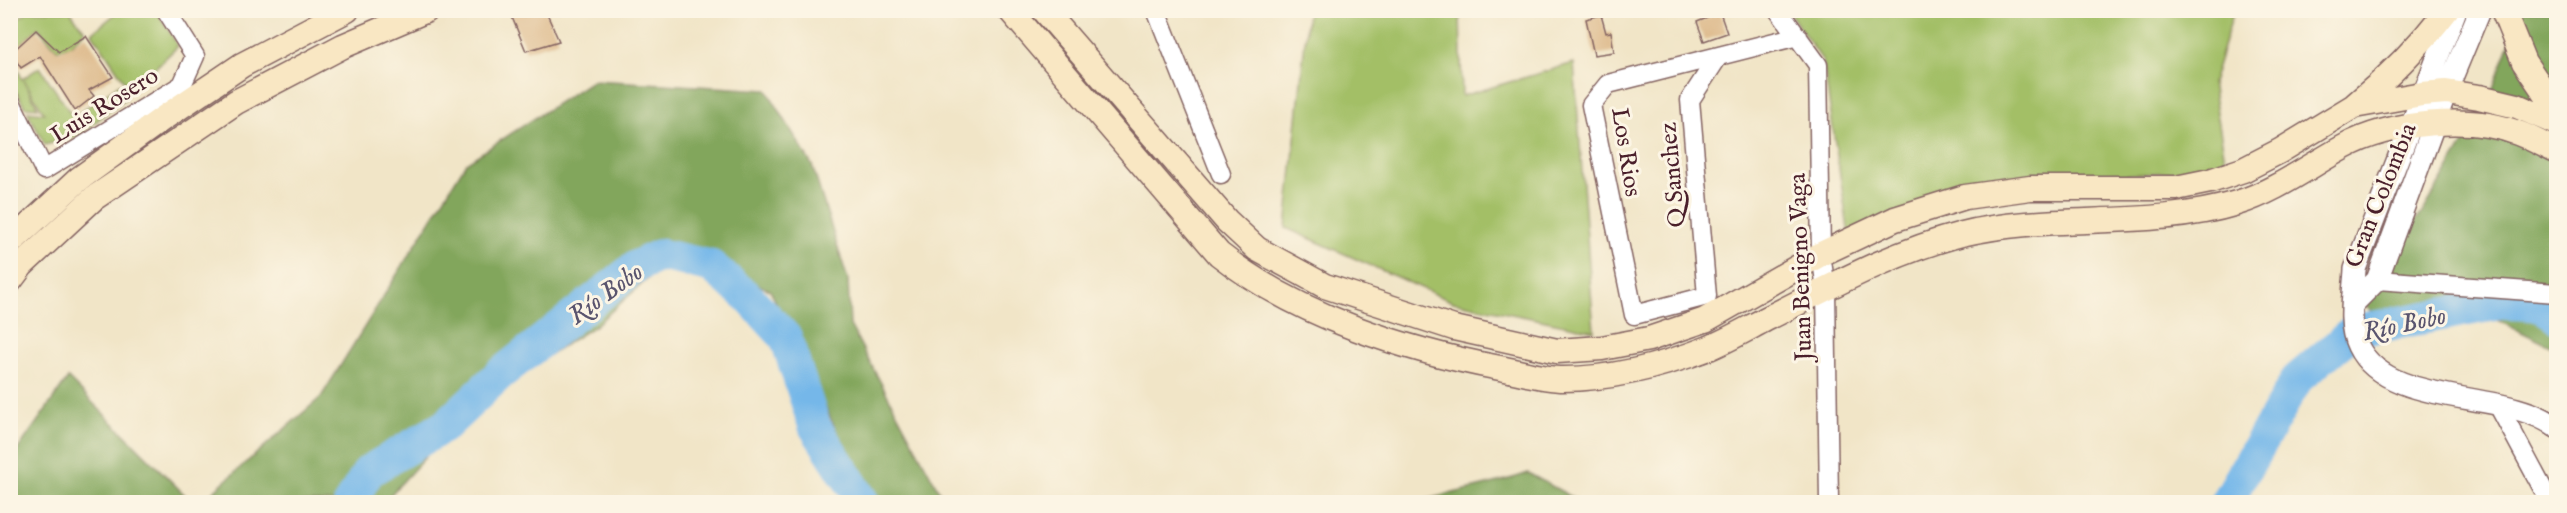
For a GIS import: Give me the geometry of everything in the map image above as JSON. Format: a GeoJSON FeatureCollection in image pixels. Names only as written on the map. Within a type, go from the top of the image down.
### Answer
{"type":"FeatureCollection","features":[{"type":"Feature","properties":{"kind":"main road"},"geometry":{"type":"LineString","coordinates":[[10,243],[79,179],[162,119],[242,65],[347,10]]}},
{"type":"Feature","properties":{"kind":"main road"},"geometry":{"type":"LineString","coordinates":[[10,281],[22,265],[94,198],[236,102],[343,46],[427,10]]}},
{"type":"Feature","properties":{"kind":"main road"},"geometry":{"type":"LineString","coordinates":[[1010,10],[1219,254],[1246,276],[1323,316],[1453,359],[1558,379],[1594,378],[1646,370],[1711,347],[1896,255],[1963,234],[2028,222],[2172,216],[2210,210],[2267,191],[2347,145],[2374,134],[2437,123],[2474,124],[2515,131],[2556,151]]}},
{"type":"Feature","properties":{"kind":"main road"},"geometry":{"type":"LineString","coordinates":[[1044,10],[1227,221],[1257,249],[1325,286],[1454,328],[1557,351],[1602,348],[1637,341],[1705,320],[1821,254],[1895,219],[1965,197],[2030,188],[2176,188],[2210,181],[2243,170],[2280,151],[2354,106],[2389,77],[2421,44],[2447,10]]}},
{"type":"Feature","properties":{"kind":"main road"},"geometry":{"type":"LineString","coordinates":[[2503,10],[2523,62],[2556,109]]}},
{"type":"Feature","properties":{"kind":"main road"},"geometry":{"type":"LineString","coordinates":[[2354,106],[2434,93],[2517,106],[2556,123]]}},
{"type":"Feature","properties":{"kind":"street","name":"Luis Rosero"},"geometry":{"type":"LineString","coordinates":[[10,100],[44,170],[182,85],[195,56],[166,10]]}},
{"type":"Feature","properties":{"kind":"street"},"geometry":{"type":"LineString","coordinates":[[1156,10],[1221,174]]}},
{"type":"Feature","properties":{"kind":"street"},"geometry":{"type":"LineString","coordinates":[[1778,10],[1798,36]]}},
{"type":"Feature","properties":{"kind":"street","name":"Gran Colombia"},"geometry":{"type":"LineString","coordinates":[[2353,311],[2377,280],[2437,123],[2434,93],[2456,10]]}},
{"type":"Feature","properties":{"kind":"street","name":"Gran Colombia"},"geometry":{"type":"LineString","coordinates":[[2353,311],[2355,269],[2410,126],[2434,93],[2480,10]]}},
{"type":"Feature","properties":{"kind":"street","name":"Juan Benigno Vaga"},"geometry":{"type":"LineString","coordinates":[[1798,36],[1818,65],[1821,254],[1826,289],[1829,502]]}},
{"type":"Feature","properties":{"kind":"street","name":"Los Rios"},"geometry":{"type":"LineString","coordinates":[[1634,315],[1591,105],[1608,84],[1798,36]]}},
{"type":"Feature","properties":{"kind":"street","name":"Q Sanchez"},"geometry":{"type":"LineString","coordinates":[[1634,315],[1707,296],[1690,100],[1718,57]]}},
{"type":"Feature","properties":{"kind":"street"},"geometry":{"type":"LineString","coordinates":[[2377,280],[2556,293]]}},
{"type":"Feature","properties":{"kind":"street"},"geometry":{"type":"LineString","coordinates":[[2353,311],[2357,345],[2374,369],[2411,385],[2523,410],[2548,420],[2556,427]]}},
{"type":"Feature","properties":{"kind":"street"},"geometry":{"type":"LineString","coordinates":[[2498,405],[2550,502]]}},
{"type":"Feature","properties":{"kind":"green space"},"geometry":{"type":"Polygon","coordinates":[[[29,11],[70,11],[85,31],[70,46],[57,50],[38,28],[11,53],[22,79],[40,67],[73,117],[120,84],[127,97],[77,137],[45,145],[27,111],[44,113],[24,80],[38,108],[25,107],[11,82],[10,23],[29,11]]]}},
{"type":"Feature","properties":{"kind":"green space"},"geometry":{"type":"Polygon","coordinates":[[[119,11],[157,11],[178,46],[131,91],[92,33],[119,11]]]}},
{"type":"Feature","properties":{"kind":"green space"},"geometry":{"type":"Polygon","coordinates":[[[1308,11],[1460,11],[1462,96],[1574,63],[1594,331],[1453,302],[1286,228],[1308,11]]]}},
{"type":"Feature","properties":{"kind":"green space"},"geometry":{"type":"Polygon","coordinates":[[[1788,11],[2234,11],[2212,83],[2226,165],[2183,172],[1995,181],[1849,236],[1823,61],[1788,11]]]}},
{"type":"Feature","properties":{"kind":"green space"},"geometry":{"type":"Polygon","coordinates":[[[2522,11],[2556,11],[2556,349],[2497,320],[2438,306],[2378,316],[2349,292],[2422,213],[2485,109],[2522,11]]]}},
{"type":"Feature","properties":{"kind":"green space"},"geometry":{"type":"Polygon","coordinates":[[[593,80],[767,90],[812,165],[848,280],[850,325],[941,495],[935,502],[870,502],[770,290],[679,251],[596,325],[476,402],[384,502],[201,502],[321,397],[466,163],[593,80]]]}},
{"type":"Feature","properties":{"kind":"green space"},"geometry":{"type":"Polygon","coordinates":[[[68,378],[192,502],[11,502],[11,459],[68,378]]]}},
{"type":"Feature","properties":{"kind":"green space"},"geometry":{"type":"Polygon","coordinates":[[[1528,473],[1581,502],[1418,502],[1501,481],[1528,473]]]}},
{"type":"Feature","properties":{"kind":"building"},"geometry":{"type":"Polygon","coordinates":[[[509,10],[545,10],[559,41],[526,51],[509,10]]]}},
{"type":"Feature","properties":{"kind":"building"},"geometry":{"type":"Polygon","coordinates":[[[1720,13],[1727,33],[1704,41],[1697,22],[1720,13]]]}},
{"type":"Feature","properties":{"kind":"building"},"geometry":{"type":"Polygon","coordinates":[[[1601,15],[1606,33],[1611,32],[1614,52],[1594,55],[1586,19],[1601,15]]]}},
{"type":"Feature","properties":{"kind":"building"},"geometry":{"type":"Polygon","coordinates":[[[36,30],[59,52],[86,36],[113,77],[89,90],[94,96],[75,111],[40,56],[21,68],[11,53],[36,30]]]}},
{"type":"Feature","properties":{"kind":"waterway","name":"Río Bobo"},"geometry":{"type":"LineString","coordinates":[[350,502],[369,471],[445,426],[500,374],[637,266],[661,255],[711,266],[749,298],[786,338],[815,427],[863,502]]}},
{"type":"Feature","properties":{"kind":"waterway","name":"Río Bobo"},"geometry":{"type":"LineString","coordinates":[[2227,502],[2297,379],[2354,331],[2502,303],[2540,305],[2556,316]]}}]}
